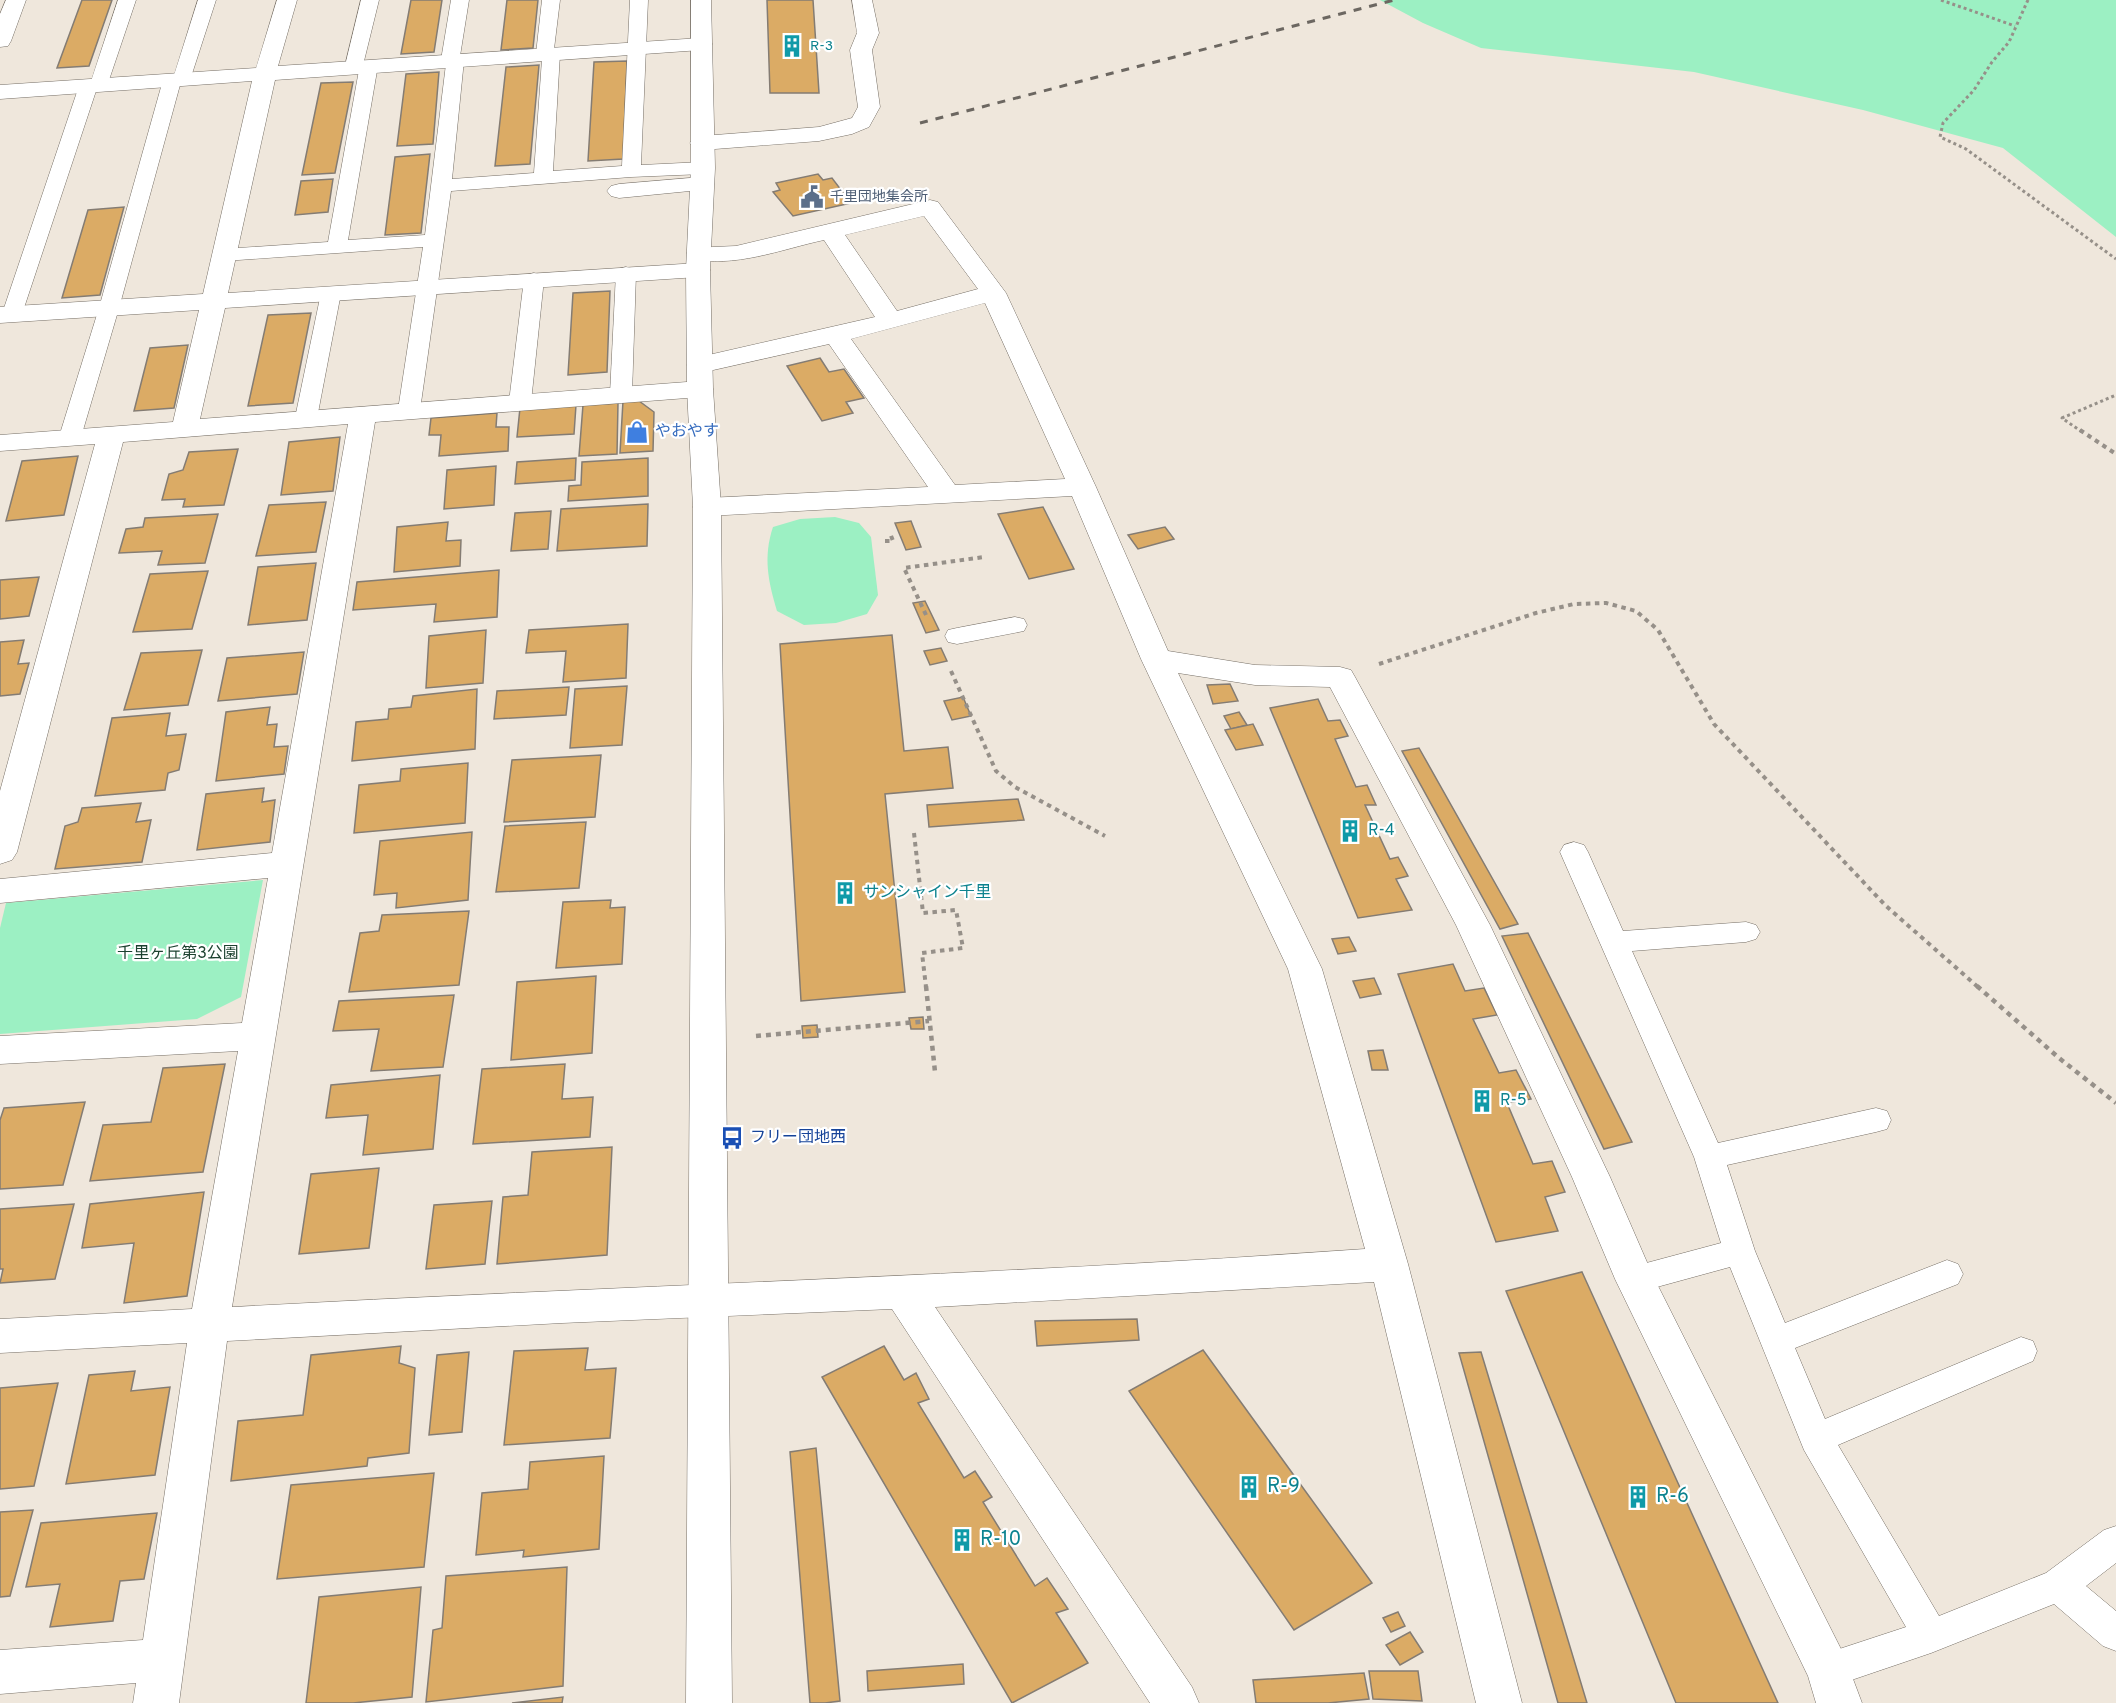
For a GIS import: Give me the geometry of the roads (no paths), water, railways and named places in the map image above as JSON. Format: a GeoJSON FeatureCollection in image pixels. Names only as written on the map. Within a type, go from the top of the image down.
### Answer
{"type":"FeatureCollection","features":[{"type":"Feature","properties":{"kind":"street"},"geometry":{"type":"LineString","coordinates":[[0,41],[15,0]]}},
{"type":"Feature","properties":{"kind":"street"},"geometry":{"type":"LineString","coordinates":[[185,428],[265,73],[287,0]]}},
{"type":"Feature","properties":{"kind":"street"},"geometry":{"type":"LineString","coordinates":[[701,0],[703,176],[698,262],[700,377],[707,507],[709,1703]]}},
{"type":"Feature","properties":{"kind":"street"},"geometry":{"type":"LineString","coordinates":[[702,143],[819,134],[844,129],[861,122],[869,107],[861,50],[868,33],[862,0]]}},
{"type":"Feature","properties":{"kind":"street"},"geometry":{"type":"LineString","coordinates":[[0,92],[701,44]]}},
{"type":"Feature","properties":{"kind":"street"},"geometry":{"type":"LineString","coordinates":[[625,181],[703,176]]}},
{"type":"Feature","properties":{"kind":"street"},"geometry":{"type":"LineString","coordinates":[[6,315],[626,273],[698,262],[930,207],[993,293],[1082,486],[1156,659],[1305,969],[1389,1264],[1498,1703]]}},
{"type":"Feature","properties":{"kind":"street"},"geometry":{"type":"LineString","coordinates":[[830,231],[890,320]]}},
{"type":"Feature","properties":{"kind":"street"},"geometry":{"type":"LineString","coordinates":[[0,443],[621,394],[700,377],[835,334],[993,293]]}},
{"type":"Feature","properties":{"kind":"street"},"geometry":{"type":"LineString","coordinates":[[835,334],[948,495]]}},
{"type":"Feature","properties":{"kind":"street"},"geometry":{"type":"LineString","coordinates":[[156,1703],[209,1326],[363,414]]}},
{"type":"Feature","properties":{"kind":"street"},"geometry":{"type":"LineString","coordinates":[[0,852],[111,434]]}},
{"type":"Feature","properties":{"kind":"street"},"geometry":{"type":"LineString","coordinates":[[707,507],[1082,486]]}},
{"type":"Feature","properties":{"kind":"street"},"geometry":{"type":"LineString","coordinates":[[1156,659],[1255,675],[1340,677],[1473,925],[1591,1177],[1635,1279],[1833,1687]]}},
{"type":"Feature","properties":{"kind":"street"},"geometry":{"type":"LineString","coordinates":[[0,891],[287,864]]}},
{"type":"Feature","properties":{"kind":"street"},"geometry":{"type":"LineString","coordinates":[[0,1050],[257,1036]]}},
{"type":"Feature","properties":{"kind":"street"},"geometry":{"type":"LineString","coordinates":[[0,1336],[643,1302],[708,1301],[1226,1276],[1389,1264]]}},
{"type":"Feature","properties":{"kind":"street"},"geometry":{"type":"LineString","coordinates":[[903,1292],[1176,1703]]}},
{"type":"Feature","properties":{"kind":"street"},"geometry":{"type":"LineString","coordinates":[[0,1672],[162,1660]]}},
{"type":"Feature","properties":{"kind":"lane"},"geometry":{"type":"LineString","coordinates":[[6,315],[127,0]]}},
{"type":"Feature","properties":{"kind":"lane"},"geometry":{"type":"LineString","coordinates":[[70,437],[177,80],[207,0]]}},
{"type":"Feature","properties":{"kind":"lane"},"geometry":{"type":"LineString","coordinates":[[337,247],[370,0]]}},
{"type":"Feature","properties":{"kind":"lane"},"geometry":{"type":"LineString","coordinates":[[409,410],[442,186],[460,0]]}},
{"type":"Feature","properties":{"kind":"lane"},"geometry":{"type":"LineString","coordinates":[[543,177],[551,0]]}},
{"type":"Feature","properties":{"kind":"lane"},"geometry":{"type":"LineString","coordinates":[[442,186],[543,177],[625,181],[638,48],[639,0]]}},
{"type":"Feature","properties":{"kind":"lane"},"geometry":{"type":"LineString","coordinates":[[224,255],[433,240]]}},
{"type":"Feature","properties":{"kind":"lane"},"geometry":{"type":"LineString","coordinates":[[621,394],[626,273]]}},
{"type":"Feature","properties":{"kind":"lane"},"geometry":{"type":"LineString","coordinates":[[520,402],[534,279]]}},
{"type":"Feature","properties":{"kind":"lane"},"geometry":{"type":"LineString","coordinates":[[306,418],[331,293]]}},
{"type":"Feature","properties":{"kind":"lane"},"geometry":{"type":"LineString","coordinates":[[957,636],[1015,626]]}},
{"type":"Feature","properties":{"kind":"lane"},"geometry":{"type":"LineString","coordinates":[[1574,852],[1709,1157],[1739,1251],[1816,1439],[1931,1636]]}},
{"type":"Feature","properties":{"kind":"lane"},"geometry":{"type":"LineString","coordinates":[[1613,942],[1746,932]]}},
{"type":"Feature","properties":{"kind":"lane"},"geometry":{"type":"LineString","coordinates":[[1709,1157],[1876,1120]]}},
{"type":"Feature","properties":{"kind":"lane"},"geometry":{"type":"LineString","coordinates":[[1635,1279],[1739,1251]]}},
{"type":"Feature","properties":{"kind":"lane"},"geometry":{"type":"LineString","coordinates":[[1775,1341],[1947,1274]]}},
{"type":"Feature","properties":{"kind":"lane"},"geometry":{"type":"LineString","coordinates":[[1816,1439],[2021,1351]]}},
{"type":"Feature","properties":{"kind":"lane"},"geometry":{"type":"LineString","coordinates":[[1833,1687],[1931,1636],[2059,1585],[2116,1542]]}},
{"type":"Feature","properties":{"kind":"lane"},"geometry":{"type":"LineString","coordinates":[[2059,1585],[2116,1634]]}},
{"type":"Feature","properties":{"kind":"railway"},"geometry":{"type":"LineString","coordinates":[[920,123],[1394,0]]}},
{"type":"Feature","properties":{"kind":"place","name":"R-3"},"geometry":{"type":"Point","coordinates":[792,46]}},
{"type":"Feature","properties":{"kind":"place","name":"千里団地集会所"},"geometry":{"type":"Point","coordinates":[812,197]}},
{"type":"Feature","properties":{"kind":"place","name":"やおやす"},"geometry":{"type":"Point","coordinates":[637,432]}},
{"type":"Feature","properties":{"kind":"place","name":"R-4"},"geometry":{"type":"Point","coordinates":[1350,831]}},
{"type":"Feature","properties":{"kind":"place","name":"サンシャイン千里"},"geometry":{"type":"Point","coordinates":[845,893]}},
{"type":"Feature","properties":{"kind":"place","name":"R-5"},"geometry":{"type":"Point","coordinates":[1482,1101]}},
{"type":"Feature","properties":{"kind":"place","name":"フリー団地西"},"geometry":{"type":"Point","coordinates":[732,1138]}},
{"type":"Feature","properties":{"kind":"place","name":"R-9"},"geometry":{"type":"Point","coordinates":[1249,1487]}},
{"type":"Feature","properties":{"kind":"place","name":"R-6"},"geometry":{"type":"Point","coordinates":[1638,1497]}},
{"type":"Feature","properties":{"kind":"place","name":"R-10"},"geometry":{"type":"Point","coordinates":[962,1540]}},
{"type":"Feature","properties":{"kind":"park label","name":"千里ヶ丘第3公園"},"geometry":{"type":"Point","coordinates":[178,954]}}]}
